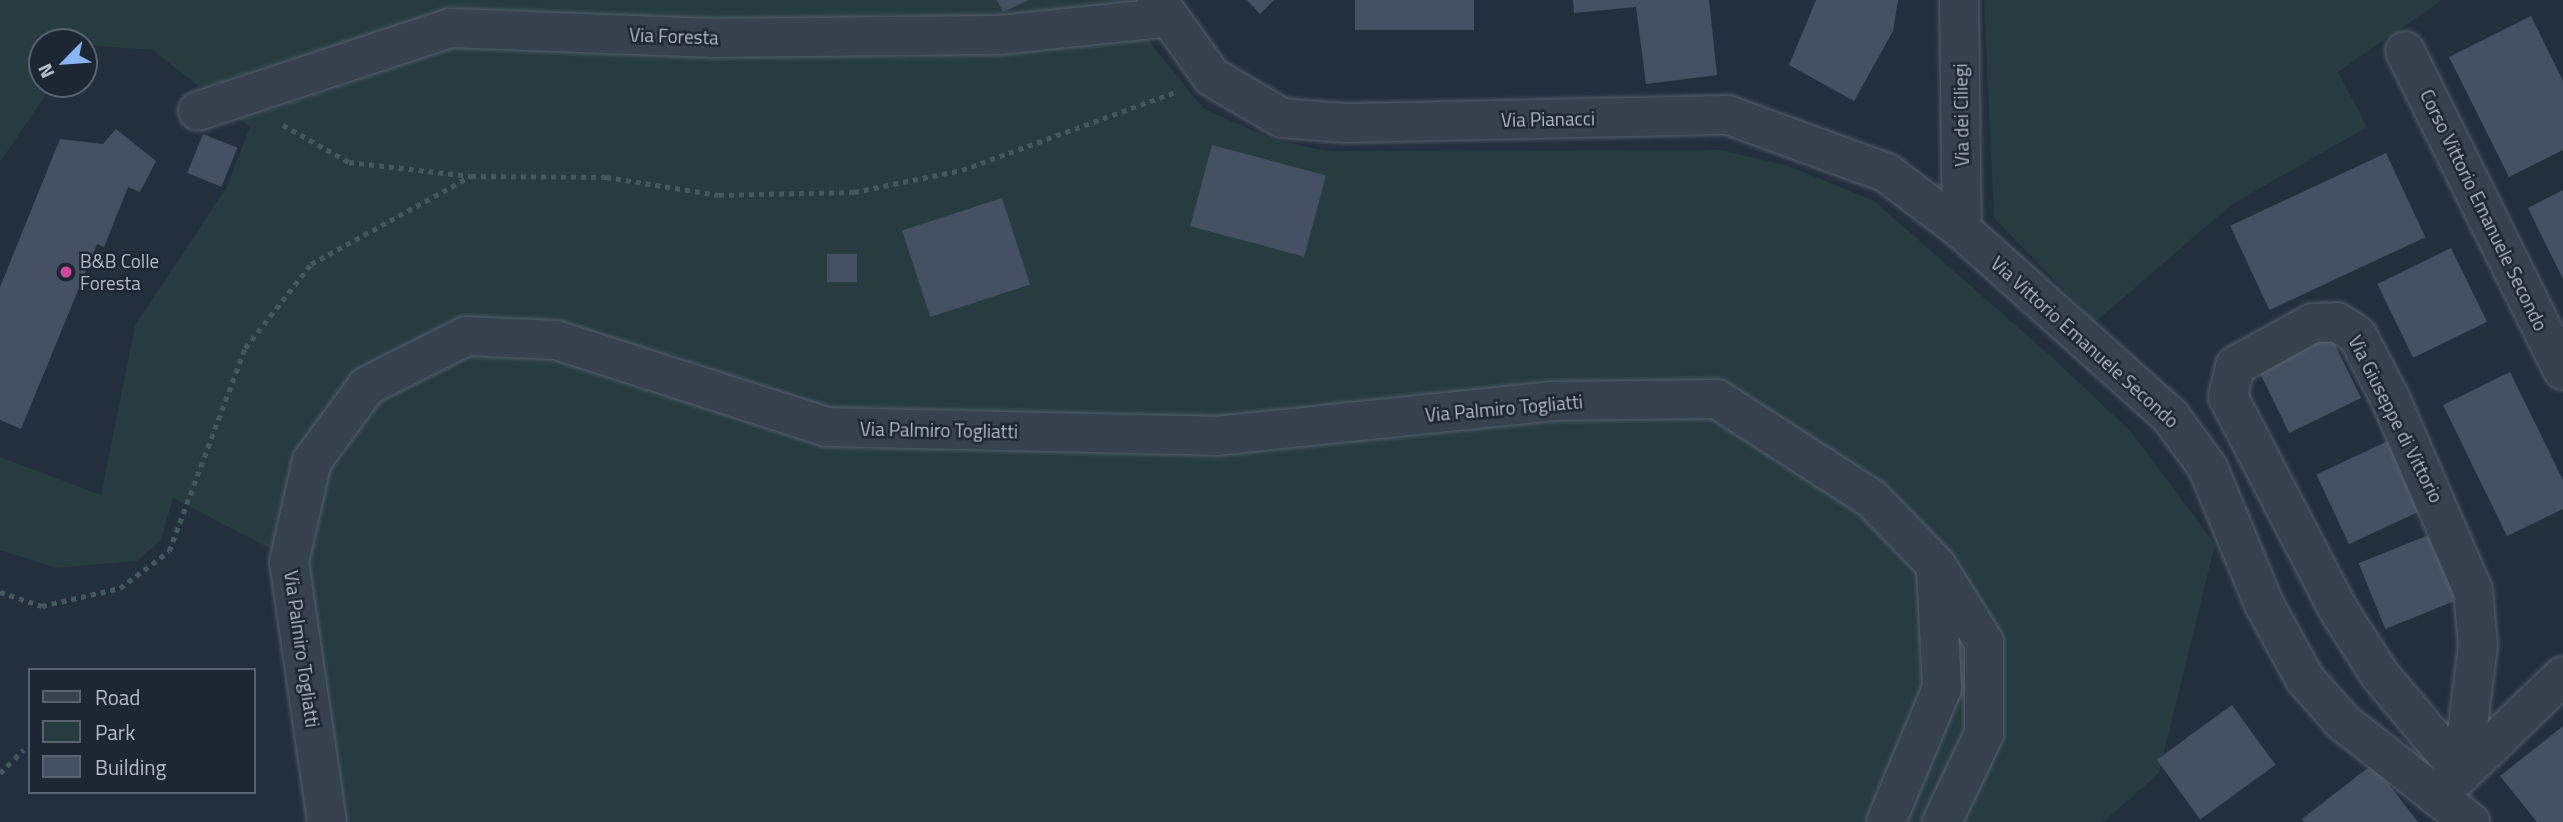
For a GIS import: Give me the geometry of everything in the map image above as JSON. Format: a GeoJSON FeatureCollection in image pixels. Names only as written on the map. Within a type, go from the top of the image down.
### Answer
{"type":"FeatureCollection","features":[{"type":"Feature","properties":{"kind":"street","name":"Via dei Ciliegi"},"geometry":{"type":"LineString","coordinates":[[1959,0],[1962,230]]}},
{"type":"Feature","properties":{"kind":"street","name":"Via Pianacci"},"geometry":{"type":"LineString","coordinates":[[1160,9],[1212,77],[1282,118],[1345,123],[1728,115],[1887,173],[1962,230]]}},
{"type":"Feature","properties":{"kind":"street","name":"Via Foresta"},"geometry":{"type":"LineString","coordinates":[[198,111],[450,28],[713,38],[999,35],[1160,9]]}},
{"type":"Feature","properties":{"kind":"street","name":"Corso Vittorio Emanuele Secondo"},"geometry":{"type":"LineString","coordinates":[[2405,51],[2563,370]]}},
{"type":"Feature","properties":{"kind":"street","name":"Via Vittorio Emanuele Secondo"},"geometry":{"type":"LineString","coordinates":[[1962,230],[2180,429],[2208,468],[2264,604],[2300,672],[2343,722],[2449,784],[2470,822]]}},
{"type":"Feature","properties":{"kind":"street","name":"Via Giuseppe di Vittorio"},"geometry":{"type":"LineString","coordinates":[[2337,322],[2357,335],[2431,484],[2473,591],[2479,645],[2449,784],[2338,609],[2228,397],[2235,366],[2313,323],[2337,322]]}},
{"type":"Feature","properties":{"kind":"street","name":"Via Palmiro Togliatti"},"geometry":{"type":"LineString","coordinates":[[327,822],[289,562],[312,461],[367,386],[466,336],[556,340],[827,427],[1215,436],[1551,401],[1717,399],[1872,499],[1936,565],[1984,642],[1984,734],[1942,822]]}},
{"type":"Feature","properties":{"kind":"street"},"geometry":{"type":"LineString","coordinates":[[1886,822],[1942,688],[1936,565]]}},
{"type":"Feature","properties":{"kind":"street"},"geometry":{"type":"LineString","coordinates":[[2449,784],[2563,676]]}},
{"type":"Feature","properties":{"kind":"path"},"geometry":{"type":"LineString","coordinates":[[234,98],[349,162],[471,176],[606,177],[719,195],[853,192],[962,170],[1212,77]]}},
{"type":"Feature","properties":{"kind":"path"},"geometry":{"type":"LineString","coordinates":[[0,592],[42,606],[120,588],[169,551],[188,485],[245,348],[311,264],[471,176]]}},
{"type":"Feature","properties":{"kind":"path"},"geometry":{"type":"LineString","coordinates":[[0,773],[23,750]]}},
{"type":"Feature","properties":{"kind":"green space"},"geometry":{"type":"Polygon","coordinates":[[[0,0],[1133,0],[1149,41],[1204,109],[1275,140],[1326,151],[1720,150],[1786,165],[1874,201],[2054,359],[2132,433],[2215,544],[2159,773],[2103,822],[337,822],[297,551],[265,546],[173,498],[161,540],[137,561],[56,568],[0,550],[0,457],[101,495],[135,326],[226,188],[250,127],[153,50],[98,46],[98,28],[28,28],[28,98],[43,98],[0,162],[0,0]]]}},
{"type":"Feature","properties":{"kind":"green space"},"geometry":{"type":"Polygon","coordinates":[[[1984,0],[2442,0],[2338,72],[2367,127],[2231,205],[2095,322],[1994,218],[1984,0]]]}},
{"type":"Feature","properties":{"kind":"building"},"geometry":{"type":"Polygon","coordinates":[[[997,0],[1029,0],[1003,12],[997,0]]]}},
{"type":"Feature","properties":{"kind":"building"},"geometry":{"type":"Polygon","coordinates":[[[1247,0],[1274,0],[1260,14],[1247,0]]]}},
{"type":"Feature","properties":{"kind":"building"},"geometry":{"type":"Polygon","coordinates":[[[1355,0],[1474,0],[1474,30],[1355,30],[1355,0]]]}},
{"type":"Feature","properties":{"kind":"building"},"geometry":{"type":"Polygon","coordinates":[[[1573,0],[1709,0],[1717,75],[1646,84],[1636,7],[1574,13],[1573,0]]]}},
{"type":"Feature","properties":{"kind":"building"},"geometry":{"type":"Polygon","coordinates":[[[1816,0],[1898,0],[1893,31],[1854,101],[1789,65],[1816,0]]]}},
{"type":"Feature","properties":{"kind":"building"},"geometry":{"type":"Polygon","coordinates":[[[2531,16],[2563,81],[2563,150],[2509,177],[2449,57],[2531,16]]]}},
{"type":"Feature","properties":{"kind":"building"},"geometry":{"type":"Polygon","coordinates":[[[116,129],[156,161],[140,192],[128,187],[104,247],[97,244],[21,429],[0,420],[0,287],[60,139],[103,144],[116,129]]]}},
{"type":"Feature","properties":{"kind":"building"},"geometry":{"type":"Polygon","coordinates":[[[203,134],[237,148],[222,187],[187,173],[203,134]]]}},
{"type":"Feature","properties":{"kind":"building"},"geometry":{"type":"Polygon","coordinates":[[[1212,145],[1326,176],[1304,257],[1190,226],[1212,145]]]}},
{"type":"Feature","properties":{"kind":"building"},"geometry":{"type":"Polygon","coordinates":[[[2386,153],[2425,237],[2269,310],[2230,226],[2386,153]]]}},
{"type":"Feature","properties":{"kind":"building"},"geometry":{"type":"Polygon","coordinates":[[[2563,190],[2563,279],[2528,208],[2563,190]]]}},
{"type":"Feature","properties":{"kind":"building"},"geometry":{"type":"Polygon","coordinates":[[[1002,198],[1030,285],[930,317],[902,230],[1002,198]]]}},
{"type":"Feature","properties":{"kind":"building"},"geometry":{"type":"Polygon","coordinates":[[[2451,248],[2487,322],[2413,358],[2377,284],[2451,248]]]}},
{"type":"Feature","properties":{"kind":"building"},"geometry":{"type":"Polygon","coordinates":[[[827,254],[857,254],[857,282],[827,282],[827,254]]]}},
{"type":"Feature","properties":{"kind":"building"},"geometry":{"type":"Polygon","coordinates":[[[2326,326],[2361,398],[2289,433],[2254,361],[2326,326]]]}},
{"type":"Feature","properties":{"kind":"building"},"geometry":{"type":"Polygon","coordinates":[[[2510,372],[2563,480],[2563,509],[2507,536],[2443,405],[2510,372]]]}},
{"type":"Feature","properties":{"kind":"building"},"geometry":{"type":"Polygon","coordinates":[[[2388,441],[2421,511],[2349,544],[2316,474],[2388,441]]]}},
{"type":"Feature","properties":{"kind":"building"},"geometry":{"type":"Polygon","coordinates":[[[2431,534],[2458,600],[2385,629],[2359,563],[2431,534]]]}},
{"type":"Feature","properties":{"kind":"building"},"geometry":{"type":"Polygon","coordinates":[[[2232,705],[2275,765],[2200,820],[2157,760],[2232,705]]]}},
{"type":"Feature","properties":{"kind":"building"},"geometry":{"type":"Polygon","coordinates":[[[2563,726],[2563,822],[2537,822],[2500,776],[2563,726]]]}},
{"type":"Feature","properties":{"kind":"building"},"geometry":{"type":"Polygon","coordinates":[[[2373,764],[2418,822],[2304,822],[2302,819],[2373,764]]]}},
{"type":"Feature","properties":{"kind":"place","name":"B&B Colle Foresta"},"geometry":{"type":"Point","coordinates":[66,272]}}]}
